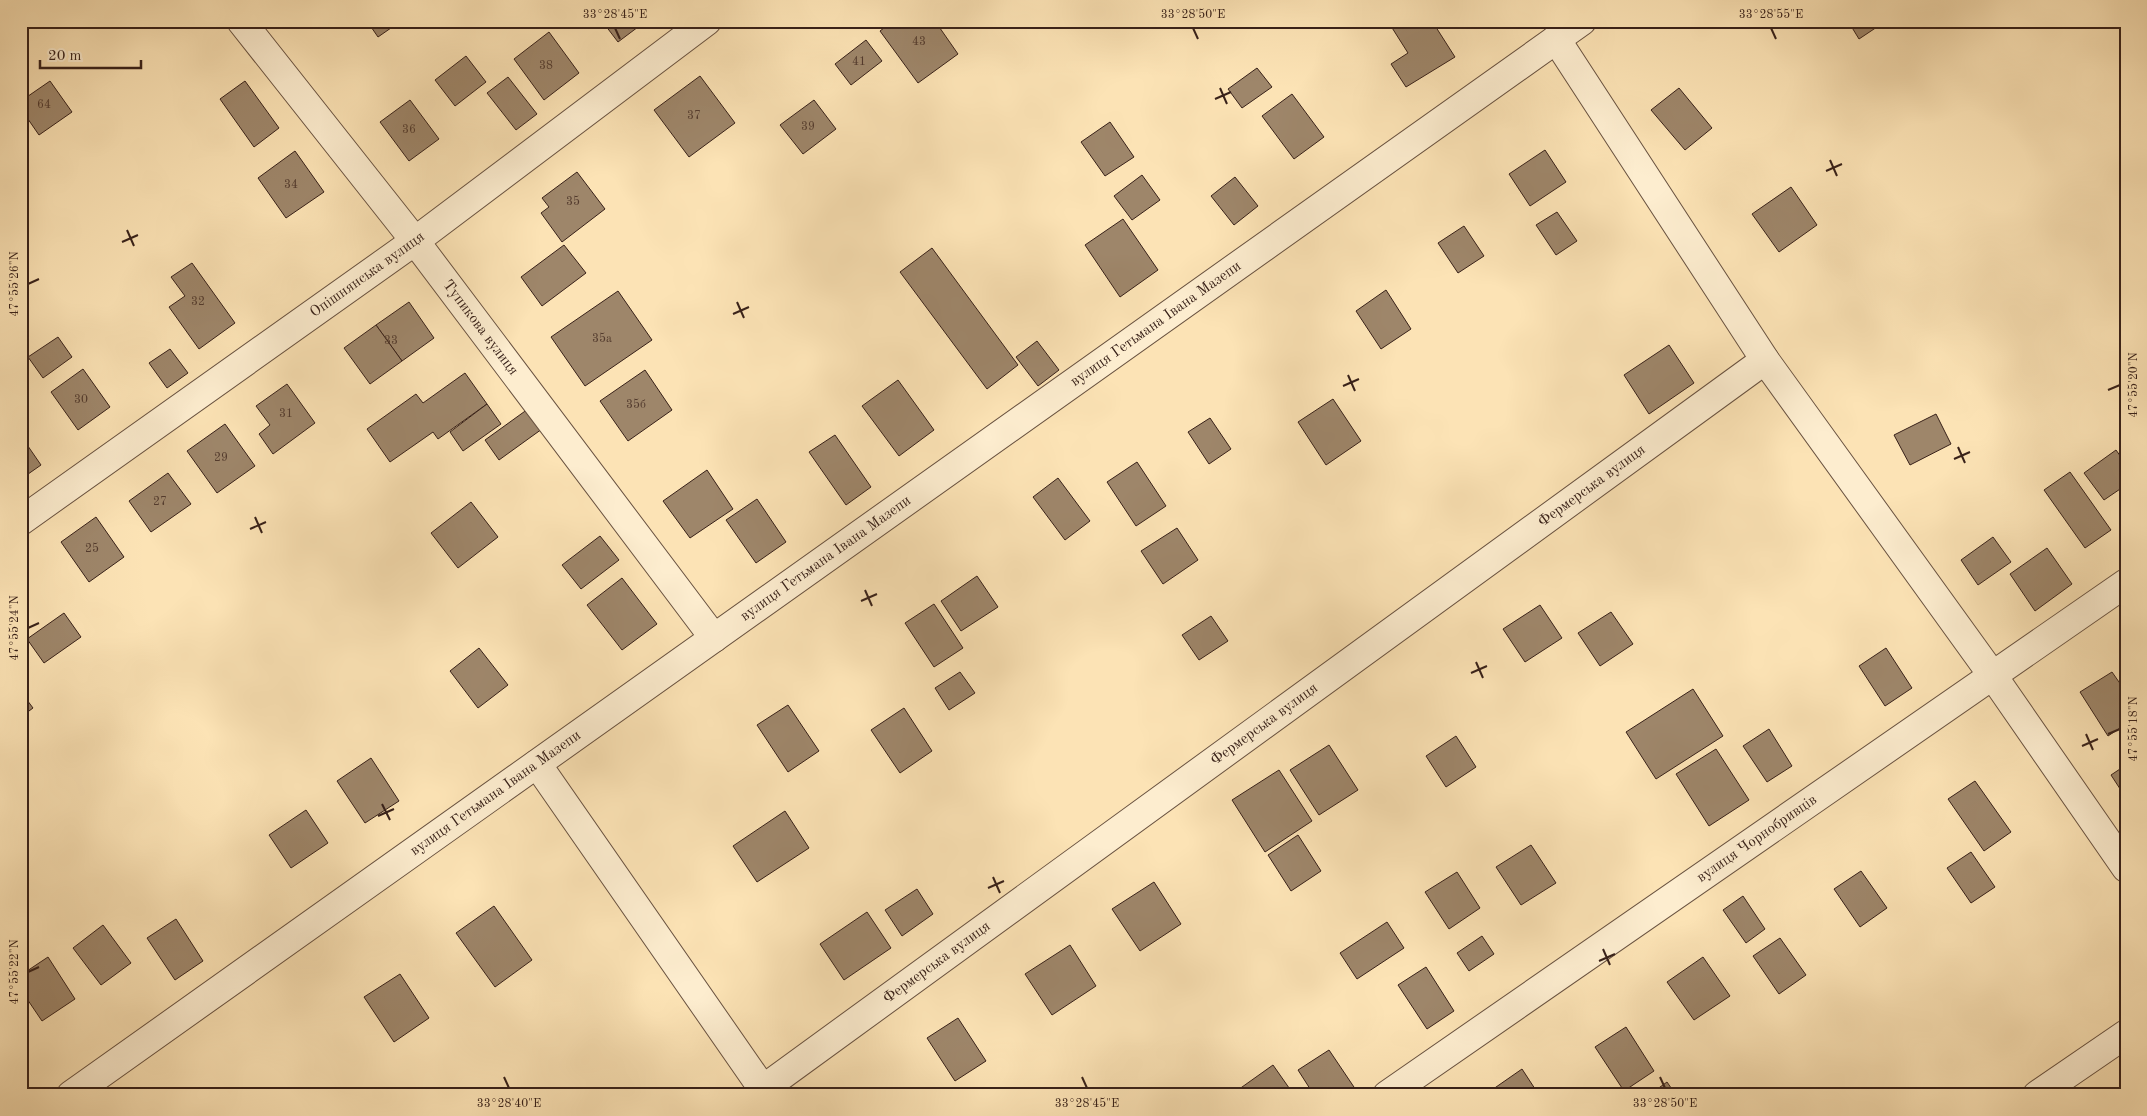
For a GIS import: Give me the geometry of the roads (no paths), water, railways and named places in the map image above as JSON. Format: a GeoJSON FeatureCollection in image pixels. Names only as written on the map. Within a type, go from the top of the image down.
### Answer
{"type":"FeatureCollection","features":[{"type":"Feature","properties":{"kind":"street","name":"Тупикова вулиця"},"geometry":{"type":"LineString","coordinates":[[241,21],[415,241],[714,638]]}},
{"type":"Feature","properties":{"kind":"street","name":"Опішнянська вулиця"},"geometry":{"type":"LineString","coordinates":[[21,521],[415,241],[707,21]]}},
{"type":"Feature","properties":{"kind":"street","name":"вулиця Гетьмана Івана Мазепи"},"geometry":{"type":"LineString","coordinates":[[71,1095],[1582,21]]}},
{"type":"Feature","properties":{"kind":"street"},"geometry":{"type":"LineString","coordinates":[[1556,39],[1766,360],[1992,676],[2126,868]]}},
{"type":"Feature","properties":{"kind":"street","name":"Фермерська вулиця"},"geometry":{"type":"LineString","coordinates":[[765,1092],[1766,360]]}},
{"type":"Feature","properties":{"kind":"street","name":"вулиця Чорнобривців"},"geometry":{"type":"LineString","coordinates":[[1387,1095],[2126,583]]}},
{"type":"Feature","properties":{"kind":"street"},"geometry":{"type":"LineString","coordinates":[[537,764],[765,1092]]}},
{"type":"Feature","properties":{"kind":"street"},"geometry":{"type":"LineString","coordinates":[[2037,1095],[2126,1034]]}}]}
